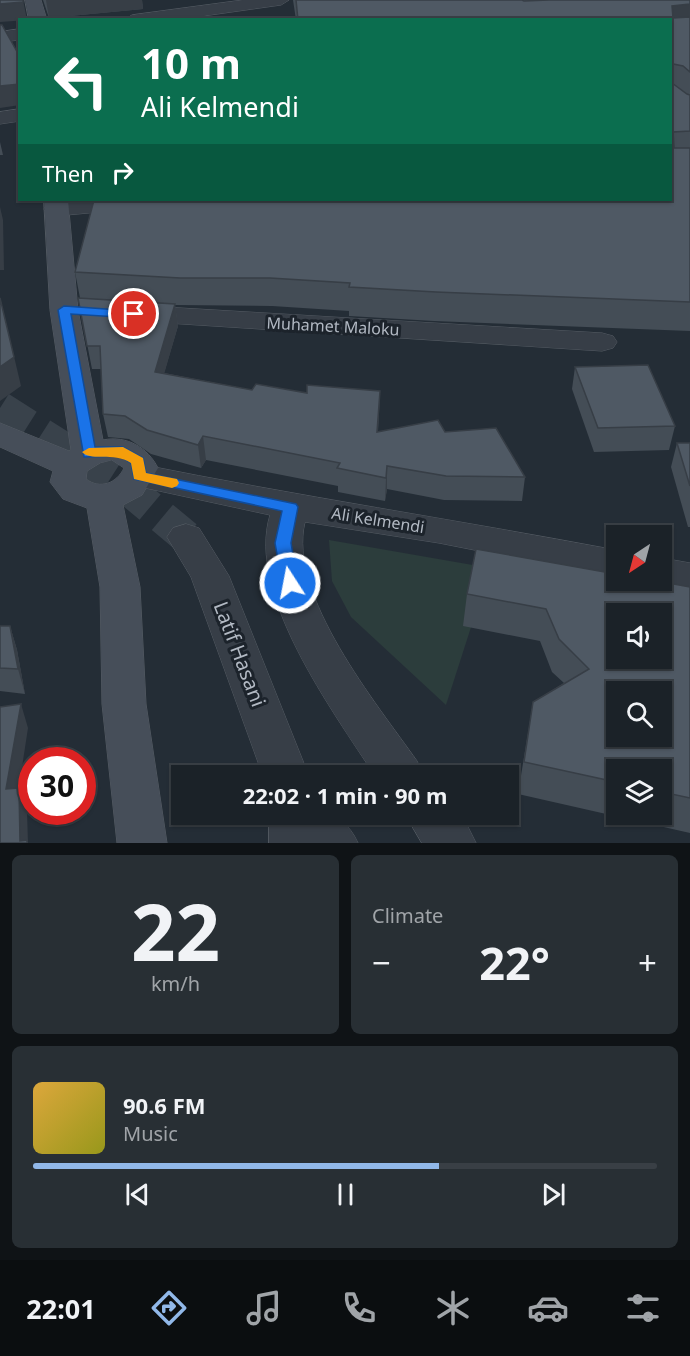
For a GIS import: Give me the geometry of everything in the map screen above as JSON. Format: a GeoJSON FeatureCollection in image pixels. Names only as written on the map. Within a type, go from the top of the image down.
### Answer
{"type":"FeatureCollection","features":[{"type":"Feature","properties":{"kind":"main road"},"geometry":{"type":"LineString","coordinates":[[33,0],[38,18]]}},
{"type":"Feature","properties":{"kind":"main road"},"geometry":{"type":"LineString","coordinates":[[0,434],[80,460],[101,450],[123,451],[138,461],[139,476],[126,490],[103,497],[91,497],[73,489],[68,482],[80,460],[84,311],[56,204]]}},
{"type":"Feature","properties":{"kind":"main road"},"geometry":{"type":"LineString","coordinates":[[103,497],[120,587],[124,704],[142,843]]}},
{"type":"Feature","properties":{"kind":"street"},"geometry":{"type":"LineString","coordinates":[[147,18],[280,0]]}},
{"type":"Feature","properties":{"kind":"street"},"geometry":{"type":"LineString","coordinates":[[0,37],[18,34]]}},
{"type":"Feature","properties":{"kind":"street"},"geometry":{"type":"LineString","coordinates":[[0,118],[18,115]]}},
{"type":"Feature","properties":{"kind":"street"},"geometry":{"type":"LineString","coordinates":[[56,204],[129,201]]}},
{"type":"Feature","properties":{"kind":"street","name":"Muhamet Maloku"},"geometry":{"type":"LineString","coordinates":[[84,311],[602,342]]}},
{"type":"Feature","properties":{"kind":"street","name":"Ali Kelmendi"},"geometry":{"type":"LineString","coordinates":[[139,476],[291,507],[439,530],[606,562]]}},
{"type":"Feature","properties":{"kind":"street"},"geometry":{"type":"LineString","coordinates":[[291,507],[283,543],[290,583],[310,631],[336,679],[394,765]]}},
{"type":"Feature","properties":{"kind":"street","name":"Latif Hasani"},"geometry":{"type":"LineString","coordinates":[[186,537],[210,576],[282,765]]}},
{"type":"Feature","properties":{"kind":"street"},"geometry":{"type":"LineString","coordinates":[[672,574],[690,578]]}},
{"type":"Feature","properties":{"kind":"street"},"geometry":{"type":"LineString","coordinates":[[293,825],[294,843]]}},
{"type":"Feature","properties":{"kind":"street"},"geometry":{"type":"LineString","coordinates":[[312,825],[333,843]]}},
{"type":"Feature","properties":{"kind":"street"},"geometry":{"type":"LineString","coordinates":[[437,825],[451,843]]}},
{"type":"Feature","properties":{"kind":"shaded area"},"geometry":{"type":"Polygon","coordinates":[[[329,540],[490,568],[446,705],[351,617],[332,581],[329,540]]]}},
{"type":"Feature","properties":{"kind":"building"},"geometry":{"type":"Polygon","coordinates":[[[0,0],[23,0],[23,2],[0,4],[0,0]]]}},
{"type":"Feature","properties":{"kind":"building"},"geometry":{"type":"Polygon","coordinates":[[[296,0],[690,0],[690,4],[672,6],[673,18],[690,17],[690,72],[683,66],[673,64],[672,83],[672,18],[298,18],[296,0]]]}},
{"type":"Feature","properties":{"kind":"building"},"geometry":{"type":"Polygon","coordinates":[[[0,25],[2,25],[18,53],[18,84],[0,86],[0,25]]]}},
{"type":"Feature","properties":{"kind":"building"},"geometry":{"type":"Polygon","coordinates":[[[672,83],[690,95],[690,131],[673,132],[674,148],[690,148],[690,302],[436,292],[349,287],[350,283],[270,278],[180,278],[75,272],[94,201],[672,201],[672,83]]]}},
{"type":"Feature","properties":{"kind":"building"},"geometry":{"type":"Polygon","coordinates":[[[0,298],[14,357],[0,367],[0,298]]]}},
{"type":"Feature","properties":{"kind":"building"},"geometry":{"type":"Polygon","coordinates":[[[78,298],[175,304],[155,372],[252,390],[256,384],[307,393],[307,385],[380,391],[377,432],[438,420],[445,432],[496,428],[525,477],[446,476],[387,466],[386,478],[337,468],[340,463],[203,436],[198,445],[147,430],[125,416],[103,414],[100,346],[87,346],[78,298]]]}},
{"type":"Feature","properties":{"kind":"building"},"geometry":{"type":"Polygon","coordinates":[[[648,365],[675,426],[598,428],[575,367],[648,365]]]}},
{"type":"Feature","properties":{"kind":"building"},"geometry":{"type":"Polygon","coordinates":[[[677,443],[690,443],[690,486],[677,443]]]}},
{"type":"Feature","properties":{"kind":"building"},"geometry":{"type":"Polygon","coordinates":[[[476,549],[606,572],[606,591],[672,591],[672,584],[690,587],[690,798],[672,794],[672,759],[606,759],[606,780],[524,762],[533,702],[589,669],[559,639],[546,609],[467,594],[476,549]]]}},
{"type":"Feature","properties":{"kind":"building"},"geometry":{"type":"Polygon","coordinates":[[[0,626],[10,626],[18,669],[0,668],[0,626]]]}},
{"type":"Feature","properties":{"kind":"building"},"geometry":{"type":"Polygon","coordinates":[[[21,704],[6,789],[18,788],[20,841],[27,840],[27,843],[0,843],[0,707],[21,704]]]}},
{"type":"Feature","properties":{"kind":"tunnel"},"geometry":{"type":"LineString","coordinates":[[0,408],[132,492],[186,537]]}},
{"type":"Feature","properties":{"kind":"slow traffic"},"geometry":{"type":"LineString","coordinates":[[89,452],[89,454],[112,449],[123,451],[138,461],[141,468],[139,476],[172,483]]}},
{"type":"Feature","properties":{"kind":"route"},"geometry":{"type":"LineString","coordinates":[[134,314],[64,310],[89,454],[112,449],[123,451],[138,461],[141,468],[139,476],[291,507],[283,543],[290,583]]}}]}
